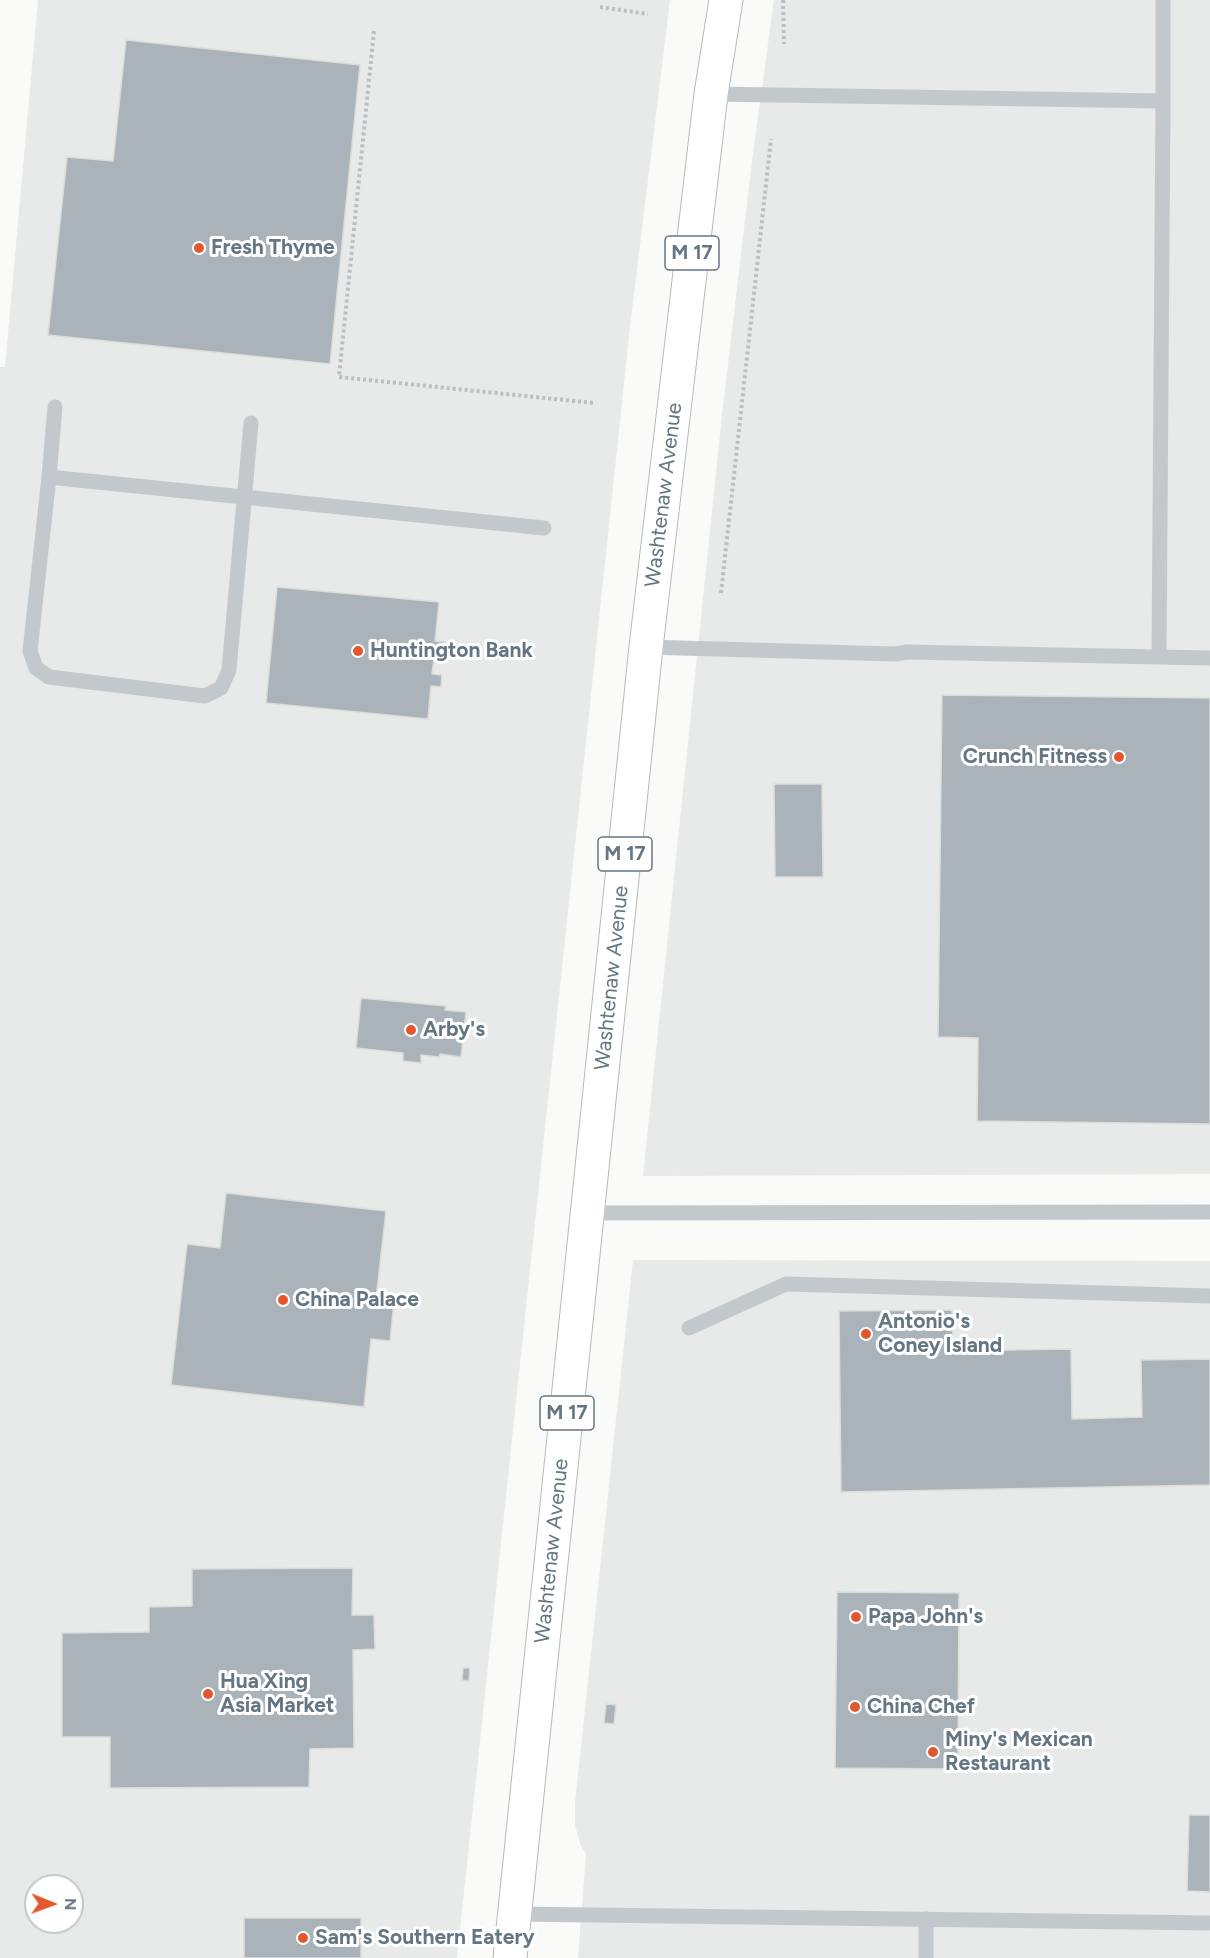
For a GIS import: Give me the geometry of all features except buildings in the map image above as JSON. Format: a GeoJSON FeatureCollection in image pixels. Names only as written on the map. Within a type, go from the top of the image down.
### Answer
{"type":"FeatureCollection","features":[{"type":"Feature","properties":{"kind":"main road","name":"Washtenaw Avenue"},"geometry":{"type":"LineString","coordinates":[[510,1958],[646,647],[711,94],[726,0]]}},
{"type":"Feature","properties":{"kind":"lane"},"geometry":{"type":"LineString","coordinates":[[1159,657],[1163,352],[1163,0]]}},
{"type":"Feature","properties":{"kind":"lane"},"geometry":{"type":"LineString","coordinates":[[711,94],[1163,101]]}},
{"type":"Feature","properties":{"kind":"lane"},"geometry":{"type":"LineString","coordinates":[[55,407],[30,651],[36,668],[49,677],[205,696],[221,688],[229,670],[251,423]]}},
{"type":"Feature","properties":{"kind":"lane"},"geometry":{"type":"LineString","coordinates":[[49,477],[544,528]]}},
{"type":"Feature","properties":{"kind":"lane"},"geometry":{"type":"LineString","coordinates":[[646,647],[895,654],[907,652],[1210,658]]}},
{"type":"Feature","properties":{"kind":"lane"},"geometry":{"type":"LineString","coordinates":[[587,1213],[1210,1212]]}},
{"type":"Feature","properties":{"kind":"lane"},"geometry":{"type":"LineString","coordinates":[[689,1328],[786,1284],[1210,1296]]}},
{"type":"Feature","properties":{"kind":"lane"},"geometry":{"type":"LineString","coordinates":[[514,1914],[1210,1923]]}},
{"type":"Feature","properties":{"kind":"lane"},"geometry":{"type":"LineString","coordinates":[[926,1920],[926,1958]]}},
{"type":"Feature","properties":{"kind":"path"},"geometry":{"type":"LineString","coordinates":[[783,0],[784,44]]}},
{"type":"Feature","properties":{"kind":"path"},"geometry":{"type":"LineString","coordinates":[[600,7],[648,14]]}},
{"type":"Feature","properties":{"kind":"path"},"geometry":{"type":"LineString","coordinates":[[374,31],[339,377],[594,403]]}},
{"type":"Feature","properties":{"kind":"path"},"geometry":{"type":"LineString","coordinates":[[722,592],[771,139]]}},
{"type":"Feature","properties":{"kind":"shaded area"},"geometry":{"type":"Polygon","coordinates":[[[38,0],[670,0],[630,327],[457,1958],[0,1958],[0,367],[5,367],[38,0]]]}},
{"type":"Feature","properties":{"kind":"shaded area"},"geometry":{"type":"Polygon","coordinates":[[[774,0],[1210,0],[1210,1174],[643,1176],[722,415],[752,161],[774,0]]]}},
{"type":"Feature","properties":{"kind":"shaded area"},"geometry":{"type":"Polygon","coordinates":[[[633,1260],[1210,1261],[1210,1958],[578,1958],[586,1854],[580,1844],[575,1825],[575,1803],[633,1260]]]}},
{"type":"Feature","properties":{"kind":"place","name":"Fresh Thyme"},"geometry":{"type":"Point","coordinates":[199,248]}},
{"type":"Feature","properties":{"kind":"place","name":"Huntington Bank"},"geometry":{"type":"Point","coordinates":[358,651]}},
{"type":"Feature","properties":{"kind":"place","name":"Crunch Fitness"},"geometry":{"type":"Point","coordinates":[1119,757]}},
{"type":"Feature","properties":{"kind":"place","name":"Arby's"},"geometry":{"type":"Point","coordinates":[411,1030]}},
{"type":"Feature","properties":{"kind":"place","name":"China Palace"},"geometry":{"type":"Point","coordinates":[283,1300]}},
{"type":"Feature","properties":{"kind":"place","name":"Antonio's Coney Island"},"geometry":{"type":"Point","coordinates":[866,1334]}},
{"type":"Feature","properties":{"kind":"place","name":"Papa John's"},"geometry":{"type":"Point","coordinates":[856,1617]}},
{"type":"Feature","properties":{"kind":"place","name":"Hua Xing Asia Market"},"geometry":{"type":"Point","coordinates":[208,1694]}},
{"type":"Feature","properties":{"kind":"place","name":"China Chef"},"geometry":{"type":"Point","coordinates":[855,1707]}},
{"type":"Feature","properties":{"kind":"place","name":"Miny's Mexican Restaurant"},"geometry":{"type":"Point","coordinates":[933,1752]}},
{"type":"Feature","properties":{"kind":"place","name":"Sam's Southern Eatery"},"geometry":{"type":"Point","coordinates":[303,1938]}}]}
